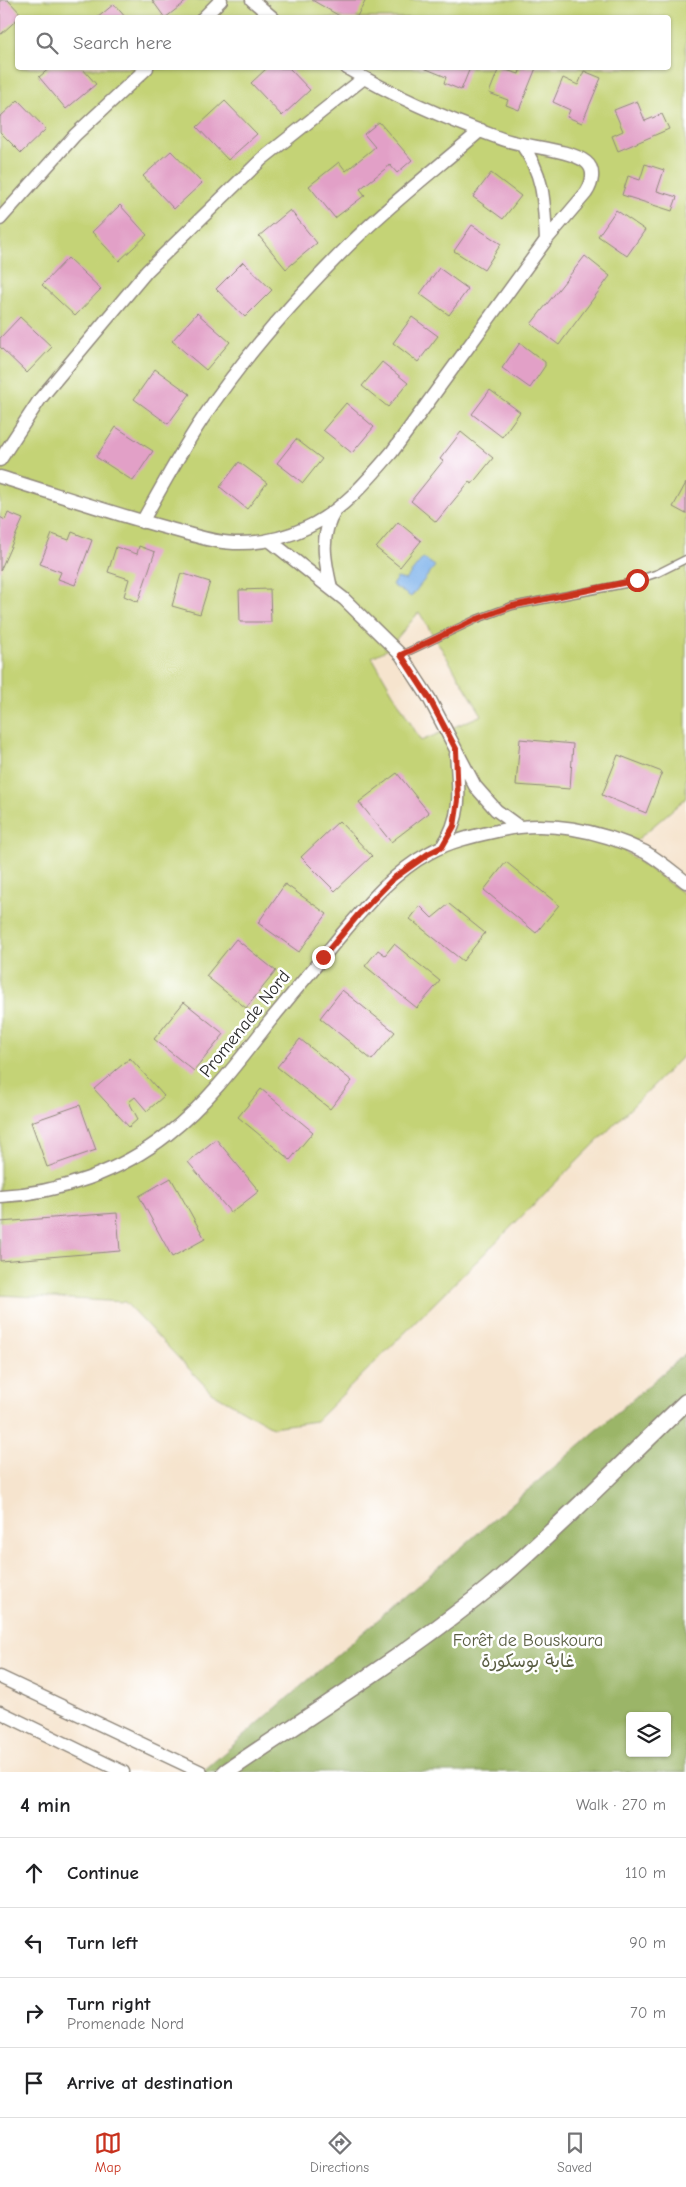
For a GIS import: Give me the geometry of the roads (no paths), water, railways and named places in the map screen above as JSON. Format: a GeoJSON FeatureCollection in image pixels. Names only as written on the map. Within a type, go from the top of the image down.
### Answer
{"type":"FeatureCollection","features":[{"type":"Feature","properties":{"kind":"street"},"geometry":{"type":"LineString","coordinates":[[206,15],[222,0]]}},
{"type":"Feature","properties":{"kind":"street"},"geometry":{"type":"LineString","coordinates":[[252,0],[270,15]]}},
{"type":"Feature","properties":{"kind":"street"},"geometry":{"type":"LineString","coordinates":[[0,219],[75,135],[145,70]]}},
{"type":"Feature","properties":{"kind":"street"},"geometry":{"type":"LineString","coordinates":[[0,477],[142,522],[220,542],[241,543],[269,540],[307,528],[337,509],[365,482],[402,441],[546,240],[586,193],[591,185],[592,172],[587,163],[576,156],[522,146],[421,106],[350,70]]}},
{"type":"Feature","properties":{"kind":"street"},"geometry":{"type":"LineString","coordinates":[[0,460],[40,399],[147,271],[262,159],[364,78]]}},
{"type":"Feature","properties":{"kind":"street"},"geometry":{"type":"LineString","coordinates":[[142,522],[202,421],[228,384],[290,307],[350,244],[406,192],[481,130]]}},
{"type":"Feature","properties":{"kind":"street"},"geometry":{"type":"LineString","coordinates":[[522,146],[532,158],[541,180],[546,240]]}},
{"type":"Feature","properties":{"kind":"street"},"geometry":{"type":"LineString","coordinates":[[332,588],[326,562],[325,536],[330,520],[337,509]]}},
{"type":"Feature","properties":{"kind":"street"},"geometry":{"type":"LineString","coordinates":[[269,540],[332,588],[380,632],[401,655],[429,698],[481,794],[496,810],[518,826]]}},
{"type":"Feature","properties":{"kind":"street"},"geometry":{"type":"LineString","coordinates":[[442,847],[451,833],[458,812],[456,749]]}},
{"type":"Feature","properties":{"kind":"street","name":"Promenade Nord"},"geometry":{"type":"LineString","coordinates":[[0,1196],[43,1191],[79,1182],[136,1156],[169,1133],[199,1106],[229,1073],[285,1002],[381,890],[405,869],[442,847],[464,838],[518,826],[565,828],[616,840],[646,853],[686,882]]}},
{"type":"Feature","properties":{"kind":"street"},"geometry":{"type":"LineString","coordinates":[[226,1772],[400,1654],[495,1582],[566,1519],[686,1402]]}},
{"type":"Feature","properties":{"kind":"street"},"geometry":{"type":"LineString","coordinates":[[0,1677],[201,1772]]}},
{"type":"Feature","properties":{"kind":"street"},"geometry":{"type":"LineString","coordinates":[[0,1712],[124,1772]]}},
{"type":"Feature","properties":{"kind":"lane"},"geometry":{"type":"LineString","coordinates":[[401,655],[477,619],[512,606],[625,584],[658,573],[686,559]]}},
{"type":"Feature","properties":{"kind":"water"},"geometry":{"type":"Polygon","coordinates":[[[423,558],[435,566],[411,597],[392,585],[397,578],[405,580],[423,558]]]}},
{"type":"Feature","properties":{"kind":"park label","name":"Forêt de Bouskoura غابة بوسكورة"},"geometry":{"type":"Point","coordinates":[528,1650]}}]}
